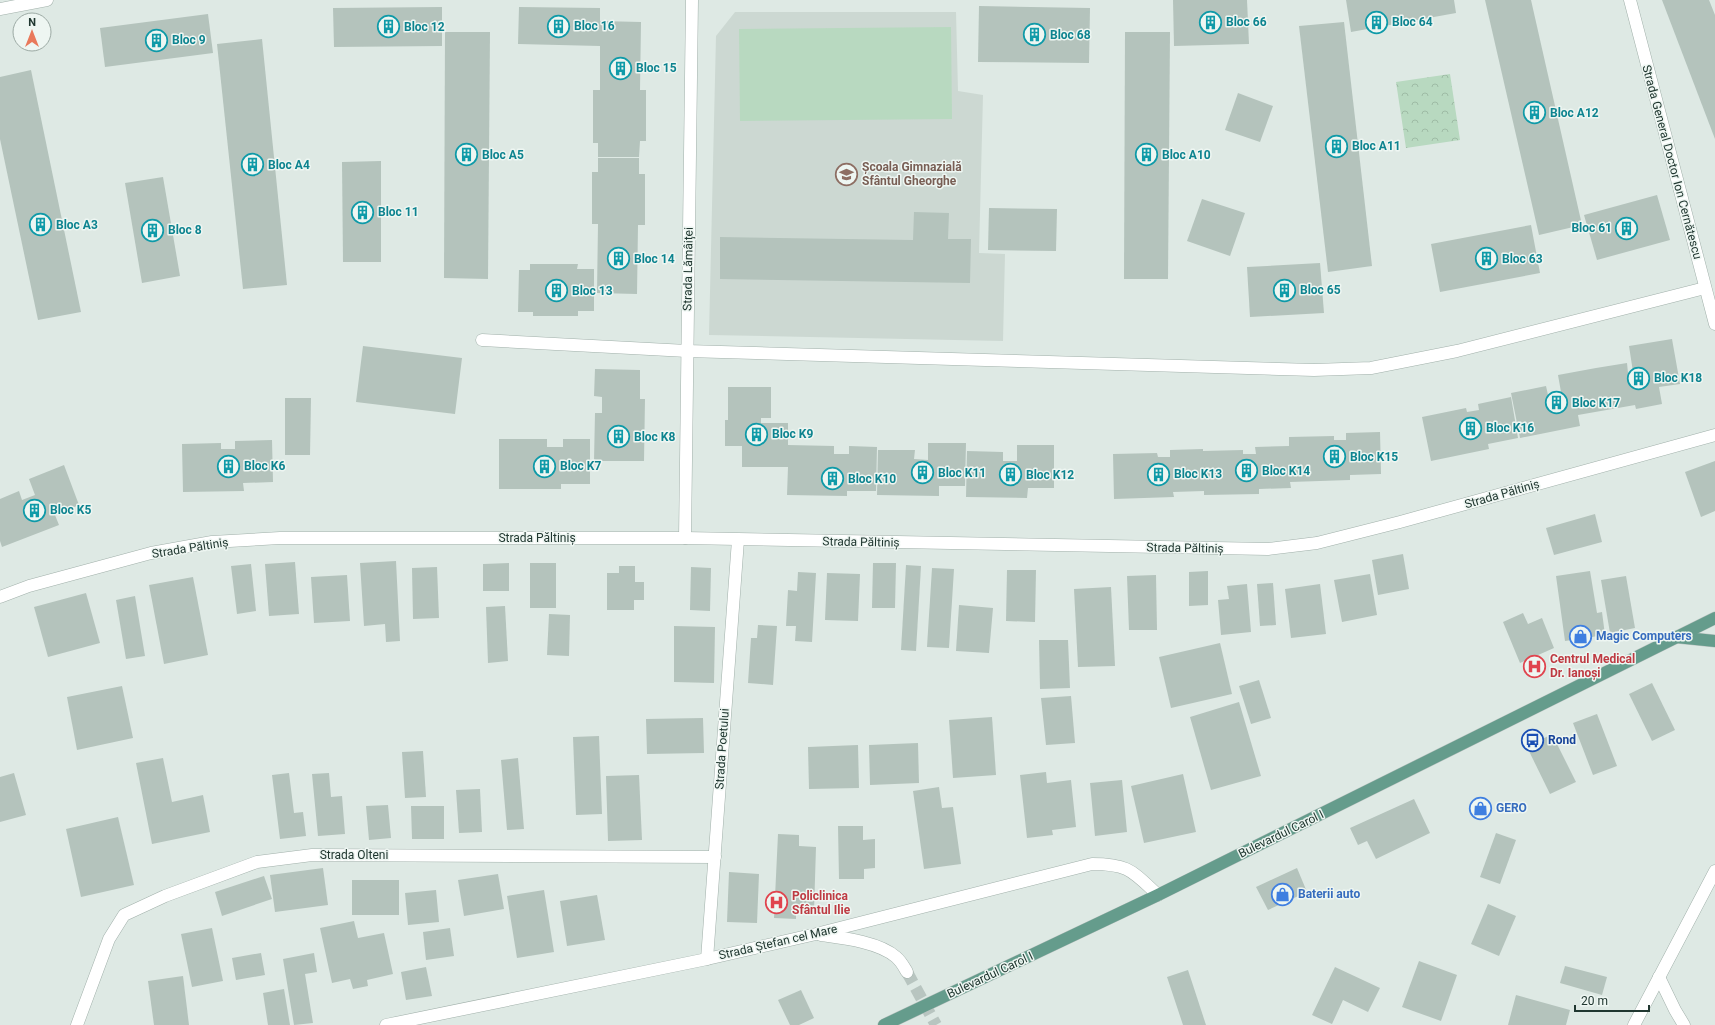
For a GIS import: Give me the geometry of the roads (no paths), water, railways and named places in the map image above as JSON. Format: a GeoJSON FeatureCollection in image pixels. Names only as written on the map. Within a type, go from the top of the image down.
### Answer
{"type":"FeatureCollection","features":[{"type":"Feature","properties":{"kind":"main road","name":"Bulevardul Carol I"},"geometry":{"type":"LineString","coordinates":[[884,1025],[1158,895],[1715,618]]}},
{"type":"Feature","properties":{"kind":"main road"},"geometry":{"type":"LineString","coordinates":[[1676,637],[1715,641]]}},
{"type":"Feature","properties":{"kind":"street"},"geometry":{"type":"LineString","coordinates":[[0,8],[48,0]]}},
{"type":"Feature","properties":{"kind":"street","name":"Strada Lămâiței"},"geometry":{"type":"LineString","coordinates":[[685,538],[692,0]]}},
{"type":"Feature","properties":{"kind":"street","name":"Strada General Doctor Ion Cernătescu"},"geometry":{"type":"LineString","coordinates":[[1630,0],[1715,324]]}},
{"type":"Feature","properties":{"kind":"street"},"geometry":{"type":"LineString","coordinates":[[482,340],[687,351],[1314,370],[1371,368],[1457,351],[1705,288]]}},
{"type":"Feature","properties":{"kind":"street","name":"Strada Păltiniș"},"geometry":{"type":"LineString","coordinates":[[0,597],[29,586],[151,553],[212,542],[280,538],[685,538],[1268,549],[1317,543],[1400,522],[1715,435]]}},
{"type":"Feature","properties":{"kind":"street","name":"Strada Poetului"},"geometry":{"type":"LineString","coordinates":[[707,959],[738,540]]}},
{"type":"Feature","properties":{"kind":"street","name":"Strada Olteni"},"geometry":{"type":"LineString","coordinates":[[77,1025],[109,939],[124,915],[165,896],[257,862],[320,855],[715,857]]}},
{"type":"Feature","properties":{"kind":"street","name":"Strada Ștefan cel Mare"},"geometry":{"type":"LineString","coordinates":[[386,1025],[707,959],[816,934],[1092,864],[1112,864],[1132,871],[1158,895]]}},
{"type":"Feature","properties":{"kind":"street"},"geometry":{"type":"LineString","coordinates":[[1634,1025],[1715,871]]}},
{"type":"Feature","properties":{"kind":"street"},"geometry":{"type":"LineString","coordinates":[[816,934],[847,939],[888,951],[900,960],[907,972]]}},
{"type":"Feature","properties":{"kind":"street"},"geometry":{"type":"LineString","coordinates":[[1659,977],[1674,1010],[1684,1025]]}},
{"type":"Feature","properties":{"kind":"tunnel"},"geometry":{"type":"LineString","coordinates":[[907,972],[936,1025]]}},
{"type":"Feature","properties":{"kind":"place","name":"Bloc 66"},"geometry":{"type":"Point","coordinates":[1211,22]}},
{"type":"Feature","properties":{"kind":"place","name":"Bloc 64"},"geometry":{"type":"Point","coordinates":[1377,22]}},
{"type":"Feature","properties":{"kind":"place","name":"Bloc 16"},"geometry":{"type":"Point","coordinates":[559,26]}},
{"type":"Feature","properties":{"kind":"place","name":"Bloc 12"},"geometry":{"type":"Point","coordinates":[388,27]}},
{"type":"Feature","properties":{"kind":"place","name":"Bloc 68"},"geometry":{"type":"Point","coordinates":[1034,35]}},
{"type":"Feature","properties":{"kind":"place","name":"Bloc 9"},"geometry":{"type":"Point","coordinates":[157,40]}},
{"type":"Feature","properties":{"kind":"place","name":"Bloc 15"},"geometry":{"type":"Point","coordinates":[620,68]}},
{"type":"Feature","properties":{"kind":"place","name":"Bloc A12"},"geometry":{"type":"Point","coordinates":[1534,113]}},
{"type":"Feature","properties":{"kind":"place","name":"Bloc A11"},"geometry":{"type":"Point","coordinates":[1336,146]}},
{"type":"Feature","properties":{"kind":"place","name":"Bloc A5"},"geometry":{"type":"Point","coordinates":[467,155]}},
{"type":"Feature","properties":{"kind":"place","name":"Bloc A10"},"geometry":{"type":"Point","coordinates":[1147,155]}},
{"type":"Feature","properties":{"kind":"place","name":"Bloc A4"},"geometry":{"type":"Point","coordinates":[252,165]}},
{"type":"Feature","properties":{"kind":"place","name":"Școala Gimnazială Sfântul Gheorghe"},"geometry":{"type":"Point","coordinates":[847,174]}},
{"type":"Feature","properties":{"kind":"place","name":"Bloc 11"},"geometry":{"type":"Point","coordinates":[362,212]}},
{"type":"Feature","properties":{"kind":"place","name":"Bloc A3"},"geometry":{"type":"Point","coordinates":[41,225]}},
{"type":"Feature","properties":{"kind":"place","name":"Bloc 61"},"geometry":{"type":"Point","coordinates":[1627,228]}},
{"type":"Feature","properties":{"kind":"place","name":"Bloc 8"},"geometry":{"type":"Point","coordinates":[152,230]}},
{"type":"Feature","properties":{"kind":"place","name":"Bloc 14"},"geometry":{"type":"Point","coordinates":[618,259]}},
{"type":"Feature","properties":{"kind":"place","name":"Bloc 63"},"geometry":{"type":"Point","coordinates":[1486,259]}},
{"type":"Feature","properties":{"kind":"place","name":"Bloc 65"},"geometry":{"type":"Point","coordinates":[1285,290]}},
{"type":"Feature","properties":{"kind":"place","name":"Bloc 13"},"geometry":{"type":"Point","coordinates":[556,291]}},
{"type":"Feature","properties":{"kind":"place","name":"Bloc K18"},"geometry":{"type":"Point","coordinates":[1638,378]}},
{"type":"Feature","properties":{"kind":"place","name":"Bloc K17"},"geometry":{"type":"Point","coordinates":[1557,403]}},
{"type":"Feature","properties":{"kind":"place","name":"Bloc K16"},"geometry":{"type":"Point","coordinates":[1470,428]}},
{"type":"Feature","properties":{"kind":"place","name":"Bloc K9"},"geometry":{"type":"Point","coordinates":[756,434]}},
{"type":"Feature","properties":{"kind":"place","name":"Bloc K8"},"geometry":{"type":"Point","coordinates":[619,437]}},
{"type":"Feature","properties":{"kind":"place","name":"Bloc K15"},"geometry":{"type":"Point","coordinates":[1335,457]}},
{"type":"Feature","properties":{"kind":"place","name":"Bloc K6"},"geometry":{"type":"Point","coordinates":[228,466]}},
{"type":"Feature","properties":{"kind":"place","name":"Bloc K7"},"geometry":{"type":"Point","coordinates":[545,466]}},
{"type":"Feature","properties":{"kind":"place","name":"Bloc K14"},"geometry":{"type":"Point","coordinates":[1247,471]}},
{"type":"Feature","properties":{"kind":"place","name":"Bloc K11"},"geometry":{"type":"Point","coordinates":[922,473]}},
{"type":"Feature","properties":{"kind":"place","name":"Bloc K13"},"geometry":{"type":"Point","coordinates":[1159,474]}},
{"type":"Feature","properties":{"kind":"place","name":"Bloc K12"},"geometry":{"type":"Point","coordinates":[1010,475]}},
{"type":"Feature","properties":{"kind":"place","name":"Bloc K10"},"geometry":{"type":"Point","coordinates":[832,479]}},
{"type":"Feature","properties":{"kind":"place","name":"Bloc K5"},"geometry":{"type":"Point","coordinates":[34,510]}},
{"type":"Feature","properties":{"kind":"place","name":"Magic Computers"},"geometry":{"type":"Point","coordinates":[1581,636]}},
{"type":"Feature","properties":{"kind":"place","name":"Centrul Medical Dr. Ianoși"},"geometry":{"type":"Point","coordinates":[1534,666]}},
{"type":"Feature","properties":{"kind":"place","name":"Rond"},"geometry":{"type":"Point","coordinates":[1533,740]}},
{"type":"Feature","properties":{"kind":"place","name":"GERO"},"geometry":{"type":"Point","coordinates":[1481,808]}},
{"type":"Feature","properties":{"kind":"place","name":"Baterii auto"},"geometry":{"type":"Point","coordinates":[1282,894]}},
{"type":"Feature","properties":{"kind":"place","name":"Policlinica Sfântul Ilie"},"geometry":{"type":"Point","coordinates":[776,903]}}]}
